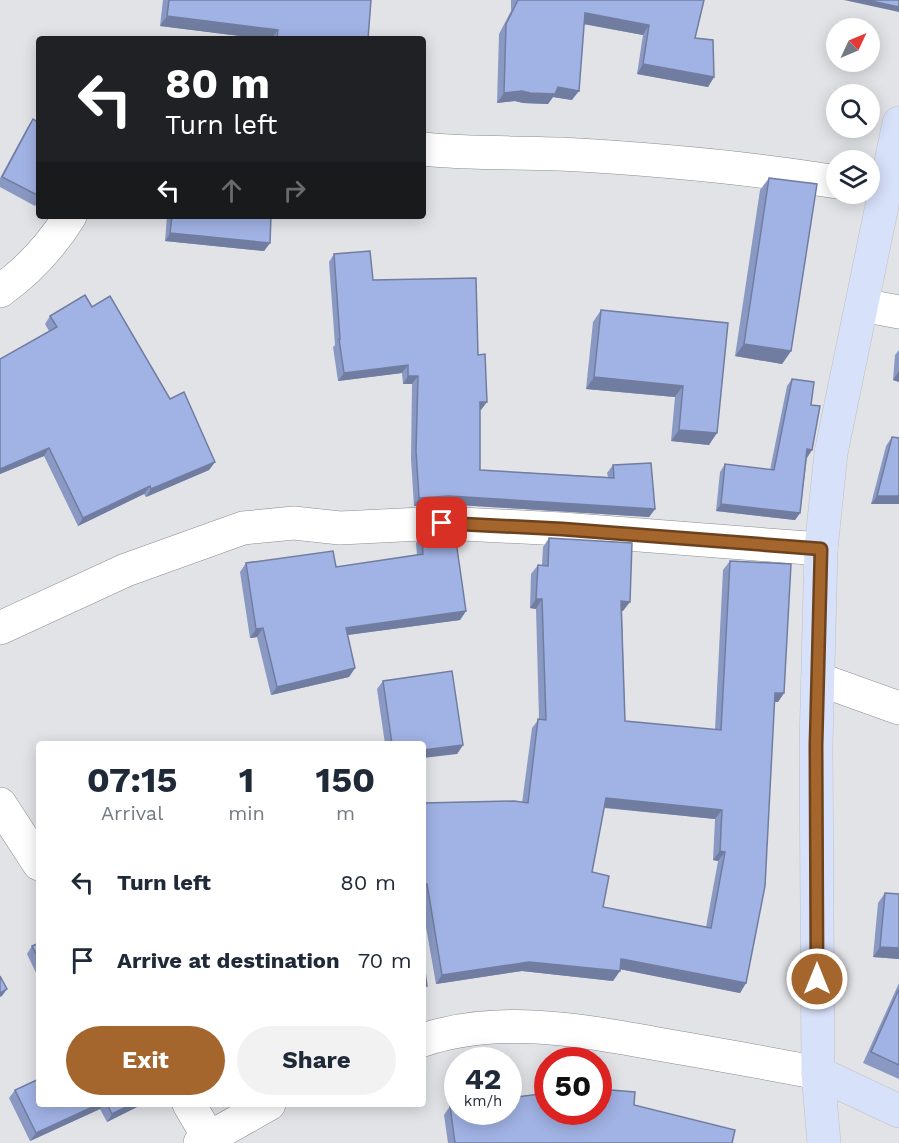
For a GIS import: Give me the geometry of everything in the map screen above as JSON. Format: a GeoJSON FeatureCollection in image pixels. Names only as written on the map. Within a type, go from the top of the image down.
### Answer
{"type":"FeatureCollection","features":[{"type":"Feature","properties":{"kind":"main road"},"geometry":{"type":"LineString","coordinates":[[880,183],[899,123]]}},
{"type":"Feature","properties":{"kind":"main road"},"geometry":{"type":"LineString","coordinates":[[824,1143],[818,1072],[816,745],[821,549],[831,453],[862,305],[876,204]]}},
{"type":"Feature","properties":{"kind":"main road"},"geometry":{"type":"LineString","coordinates":[[818,1072],[899,1111]]}},
{"type":"Feature","properties":{"kind":"street"},"geometry":{"type":"LineString","coordinates":[[426,149],[659,160],[826,180]]}},
{"type":"Feature","properties":{"kind":"street"},"geometry":{"type":"LineString","coordinates":[[0,291],[55,240],[68,219]]}},
{"type":"Feature","properties":{"kind":"street"},"geometry":{"type":"LineString","coordinates":[[862,305],[899,312]]}},
{"type":"Feature","properties":{"kind":"street"},"geometry":{"type":"LineString","coordinates":[[0,628],[126,570],[243,528],[294,523],[340,528],[442,523],[562,529],[821,549]]}},
{"type":"Feature","properties":{"kind":"street"},"geometry":{"type":"LineString","coordinates":[[818,679],[899,708]]}},
{"type":"Feature","properties":{"kind":"street"},"geometry":{"type":"LineString","coordinates":[[0,804],[36,859]]}},
{"type":"Feature","properties":{"kind":"street"},"geometry":{"type":"LineString","coordinates":[[426,1039],[442,1034],[507,1025],[580,1030],[818,1072]]}},
{"type":"Feature","properties":{"kind":"street"},"geometry":{"type":"LineString","coordinates":[[190,1107],[204,1141],[264,1107]]}},
{"type":"Feature","properties":{"kind":"building"},"geometry":{"type":"Polygon","coordinates":[[[169,0],[371,0],[368,36],[277,36],[278,30],[167,16],[169,0]]]}},
{"type":"Feature","properties":{"kind":"building"},"geometry":{"type":"Polygon","coordinates":[[[518,0],[704,0],[695,38],[713,40],[714,77],[643,64],[649,25],[585,13],[579,91],[558,87],[555,94],[522,91],[504,93],[506,24],[518,0]]]}},
{"type":"Feature","properties":{"kind":"building"},"geometry":{"type":"Polygon","coordinates":[[[867,0],[899,0],[899,7],[867,0]]]}},
{"type":"Feature","properties":{"kind":"building"},"geometry":{"type":"Polygon","coordinates":[[[33,119],[36,121],[36,194],[2,177],[33,119]]]}},
{"type":"Feature","properties":{"kind":"building"},"geometry":{"type":"Polygon","coordinates":[[[769,178],[817,184],[791,351],[744,344],[769,178]]]}},
{"type":"Feature","properties":{"kind":"building"},"geometry":{"type":"Polygon","coordinates":[[[172,219],[271,219],[270,243],[170,233],[172,219]]]}},
{"type":"Feature","properties":{"kind":"building"},"geometry":{"type":"Polygon","coordinates":[[[370,251],[373,280],[476,278],[478,355],[485,354],[487,402],[480,402],[480,470],[614,478],[613,465],[651,463],[655,509],[449,496],[419,498],[416,451],[418,376],[408,376],[408,365],[344,373],[339,339],[334,254],[370,251]]]}},
{"type":"Feature","properties":{"kind":"building"},"geometry":{"type":"Polygon","coordinates":[[[85,295],[92,307],[110,296],[170,399],[184,392],[215,462],[151,489],[150,486],[83,518],[49,448],[0,469],[0,359],[57,327],[50,316],[85,295]]]}},
{"type":"Feature","properties":{"kind":"building"},"geometry":{"type":"Polygon","coordinates":[[[601,310],[728,323],[717,433],[679,430],[683,386],[594,377],[601,310]]]}},
{"type":"Feature","properties":{"kind":"building"},"geometry":{"type":"Polygon","coordinates":[[[792,379],[814,382],[811,405],[820,406],[812,450],[807,449],[800,513],[721,504],[725,464],[774,470],[792,379]]]}},
{"type":"Feature","properties":{"kind":"building"},"geometry":{"type":"Polygon","coordinates":[[[892,437],[899,438],[899,496],[877,496],[892,437]]]}},
{"type":"Feature","properties":{"kind":"building"},"geometry":{"type":"Polygon","coordinates":[[[422,534],[455,534],[466,611],[346,628],[355,668],[277,687],[263,628],[256,629],[246,563],[333,551],[336,567],[423,554],[422,534]]]}},
{"type":"Feature","properties":{"kind":"building"},"geometry":{"type":"Polygon","coordinates":[[[549,538],[632,543],[630,602],[621,601],[625,721],[721,730],[730,561],[791,564],[784,693],[775,693],[765,886],[746,983],[621,959],[620,971],[529,962],[442,975],[426,884],[426,803],[514,801],[528,803],[538,719],[546,720],[542,599],[536,599],[538,565],[548,566],[549,538]],[[606,798],[592,872],[609,876],[603,907],[711,928],[725,852],[720,851],[722,810],[606,798]]]}},
{"type":"Feature","properties":{"kind":"building"},"geometry":{"type":"Polygon","coordinates":[[[452,671],[463,745],[426,750],[426,741],[392,741],[383,681],[452,671]]]}},
{"type":"Feature","properties":{"kind":"building"},"geometry":{"type":"Polygon","coordinates":[[[885,893],[899,894],[899,948],[880,947],[885,893]]]}},
{"type":"Feature","properties":{"kind":"building"},"geometry":{"type":"Polygon","coordinates":[[[0,976],[7,989],[0,993],[0,976]]]}},
{"type":"Feature","properties":{"kind":"building"},"geometry":{"type":"Polygon","coordinates":[[[899,989],[899,1065],[871,1052],[899,989]]]}},
{"type":"Feature","properties":{"kind":"building"},"geometry":{"type":"Polygon","coordinates":[[[36,1080],[36,1107],[92,1107],[36,1133],[15,1090],[36,1080]]]}},
{"type":"Feature","properties":{"kind":"building"},"geometry":{"type":"Polygon","coordinates":[[[612,1090],[635,1092],[634,1105],[735,1130],[732,1143],[455,1143],[453,1125],[522,1125],[522,1096],[534,1095],[534,1125],[612,1125],[612,1090]]]}},
{"type":"Feature","properties":{"kind":"building"},"geometry":{"type":"Polygon","coordinates":[[[108,1107],[126,1107],[112,1114],[108,1107]]]}},
{"type":"Feature","properties":{"kind":"route"},"geometry":{"type":"LineString","coordinates":[[442,523],[562,529],[821,549],[816,745],[817,979]]}}]}
